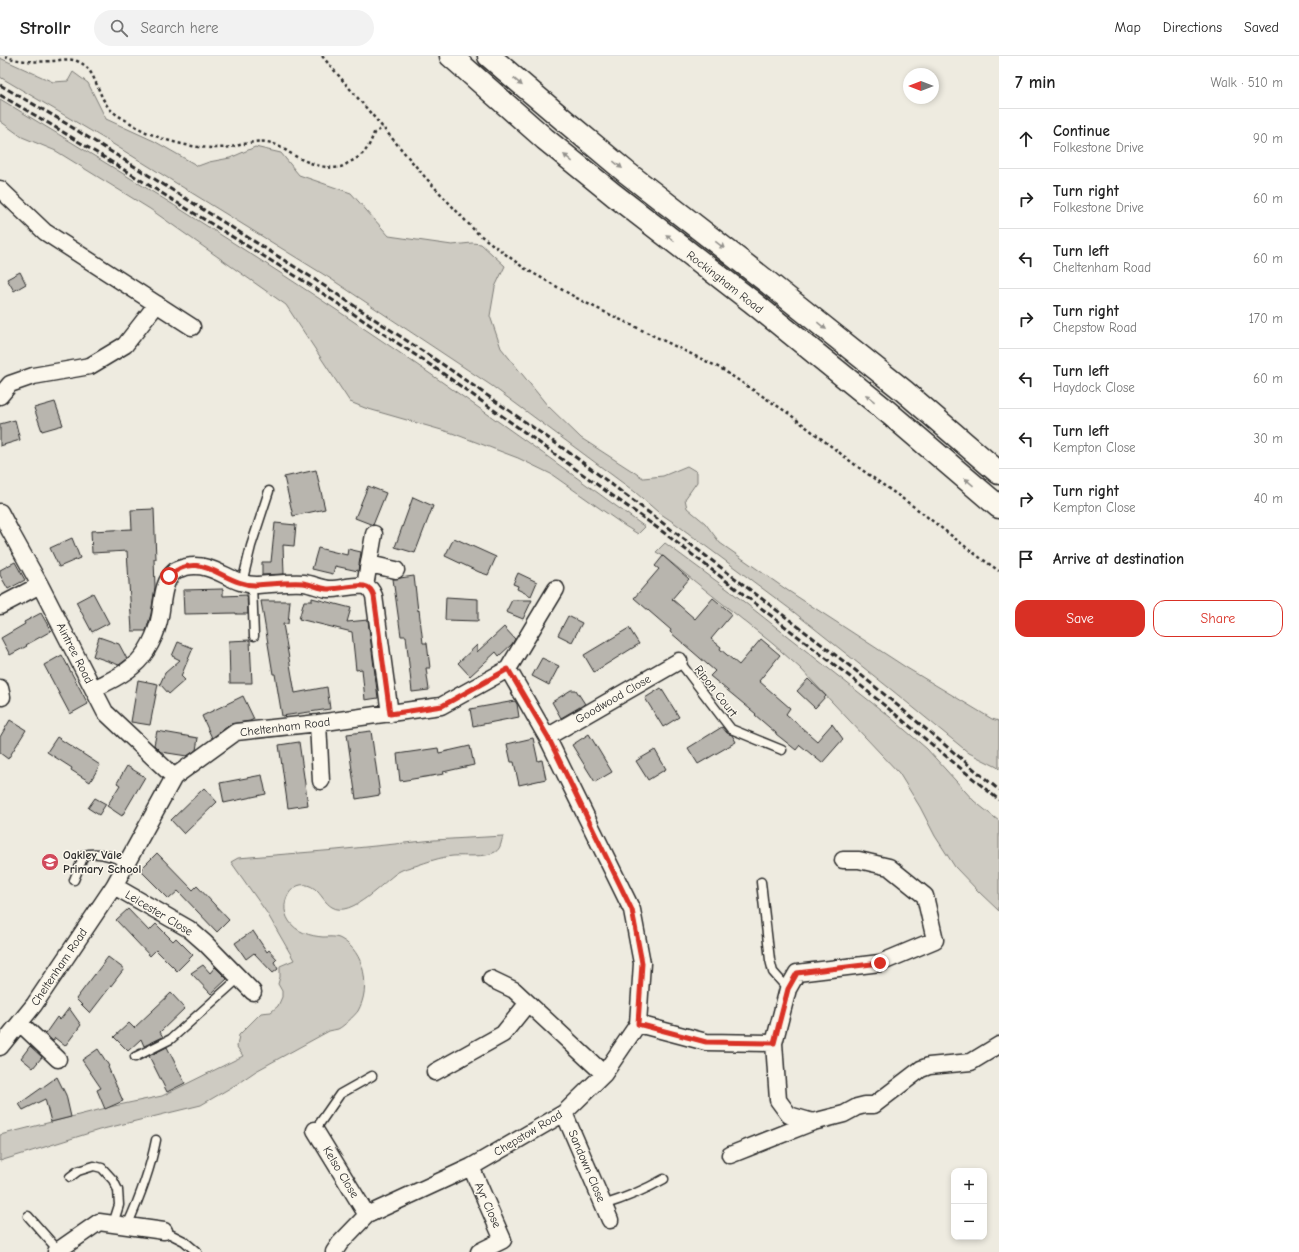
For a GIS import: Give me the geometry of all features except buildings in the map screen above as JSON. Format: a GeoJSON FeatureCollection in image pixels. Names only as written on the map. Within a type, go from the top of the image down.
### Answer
{"type":"FeatureCollection","features":[{"type":"Feature","properties":{"kind":"highway","name":"Rockingham Road"},"geometry":{"type":"LineString","coordinates":[[451,56],[545,139],[883,408],[999,507]]}},
{"type":"Feature","properties":{"kind":"highway"},"geometry":{"type":"LineString","coordinates":[[489,56],[626,172],[892,381],[999,473]]}},
{"type":"Feature","properties":{"kind":"street"},"geometry":{"type":"LineString","coordinates":[[0,189],[45,232],[192,327]]}},
{"type":"Feature","properties":{"kind":"street"},"geometry":{"type":"LineString","coordinates":[[0,396],[10,384],[28,378],[90,366],[125,345],[156,304]]}},
{"type":"Feature","properties":{"kind":"street","name":"Aintree Road"},"geometry":{"type":"LineString","coordinates":[[0,512],[40,585],[105,712],[174,778]]}},
{"type":"Feature","properties":{"kind":"street"},"geometry":{"type":"LineString","coordinates":[[365,586],[374,534]]}},
{"type":"Feature","properties":{"kind":"street"},"geometry":{"type":"LineString","coordinates":[[369,564],[396,570]]}},
{"type":"Feature","properties":{"kind":"street"},"geometry":{"type":"LineString","coordinates":[[94,689],[134,666],[149,647],[156,633],[165,587],[169,576],[177,570],[185,567],[200,566],[247,584],[297,583],[327,589],[365,586],[370,589],[374,596],[390,714]]}},
{"type":"Feature","properties":{"kind":"street"},"geometry":{"type":"LineString","coordinates":[[0,606],[40,585]]}},
{"type":"Feature","properties":{"kind":"street","name":"Cheltenham Road"},"geometry":{"type":"LineString","coordinates":[[1,1044],[34,1005],[114,886],[174,778],[236,732],[390,714],[442,706],[508,669],[556,589]]}},
{"type":"Feature","properties":{"kind":"street","name":"Goodwood Close"},"geometry":{"type":"LineString","coordinates":[[548,737],[679,661]]}},
{"type":"Feature","properties":{"kind":"street"},"geometry":{"type":"LineString","coordinates":[[508,669],[548,737],[632,910],[642,963],[638,1024],[706,1042],[774,1043]]}},
{"type":"Feature","properties":{"kind":"street"},"geometry":{"type":"LineString","coordinates":[[318,723],[321,781]]}},
{"type":"Feature","properties":{"kind":"street"},"geometry":{"type":"LineString","coordinates":[[813,1122],[789,1115],[778,1100],[774,1043],[788,989],[797,973],[880,963],[936,940],[925,896],[889,868],[858,860],[844,860]]}},
{"type":"Feature","properties":{"kind":"street","name":"Leicester Close"},"geometry":{"type":"LineString","coordinates":[[114,886],[189,930],[205,943],[253,992]]}},
{"type":"Feature","properties":{"kind":"street"},"geometry":{"type":"LineString","coordinates":[[491,979],[514,990],[527,1004],[604,1074]]}},
{"type":"Feature","properties":{"kind":"street"},"geometry":{"type":"LineString","coordinates":[[435,1072],[503,1034],[527,1004]]}},
{"type":"Feature","properties":{"kind":"street"},"geometry":{"type":"LineString","coordinates":[[20,1023],[58,1059]]}},
{"type":"Feature","properties":{"kind":"street","name":"Chepstow Road"},"geometry":{"type":"LineString","coordinates":[[334,1252],[340,1243],[367,1215],[471,1167],[564,1113],[604,1074],[638,1024]]}},
{"type":"Feature","properties":{"kind":"street"},"geometry":{"type":"LineString","coordinates":[[730,1155],[813,1122],[844,1114],[865,1105],[874,1105],[921,1069],[929,1066],[971,1062],[999,1045]]}},
{"type":"Feature","properties":{"kind":"street","name":"Sandown Close"},"geometry":{"type":"LineString","coordinates":[[564,1113],[607,1212]]}},
{"type":"Feature","properties":{"kind":"street","name":"Kelso Close"},"geometry":{"type":"LineString","coordinates":[[315,1130],[367,1215]]}},
{"type":"Feature","properties":{"kind":"street","name":"Ayr Close"},"geometry":{"type":"LineString","coordinates":[[471,1167],[503,1240],[479,1252]]}},
{"type":"Feature","properties":{"kind":"street"},"geometry":{"type":"LineString","coordinates":[[57,1251],[99,1222],[164,1231]]}},
{"type":"Feature","properties":{"kind":"lane"},"geometry":{"type":"LineString","coordinates":[[254,636],[247,584],[250,546],[269,491]]}},
{"type":"Feature","properties":{"kind":"lane","name":"Ripon Court"},"geometry":{"type":"LineString","coordinates":[[679,661],[731,729],[782,750]]}},
{"type":"Feature","properties":{"kind":"lane"},"geometry":{"type":"LineString","coordinates":[[74,880],[84,855],[92,853],[106,854],[127,862]]}},
{"type":"Feature","properties":{"kind":"lane"},"geometry":{"type":"LineString","coordinates":[[760,882],[770,960],[773,972],[788,989]]}},
{"type":"Feature","properties":{"kind":"lane"},"geometry":{"type":"LineString","coordinates":[[135,1056],[171,1039],[240,978]]}},
{"type":"Feature","properties":{"kind":"lane"},"geometry":{"type":"LineString","coordinates":[[315,1130],[340,1094],[372,1076]]}},
{"type":"Feature","properties":{"kind":"lane"},"geometry":{"type":"LineString","coordinates":[[120,1225],[140,1198],[156,1140]]}},
{"type":"Feature","properties":{"kind":"lane"},"geometry":{"type":"LineString","coordinates":[[70,1176],[78,1171],[94,1166],[102,1168],[113,1180],[118,1190],[120,1225]]}},
{"type":"Feature","properties":{"kind":"lane"},"geometry":{"type":"LineString","coordinates":[[607,1212],[625,1199],[664,1179]]}},
{"type":"Feature","properties":{"kind":"lane"},"geometry":{"type":"LineString","coordinates":[[28,1216],[57,1251]]}},
{"type":"Feature","properties":{"kind":"lane"},"geometry":{"type":"LineString","coordinates":[[164,1231],[184,1241],[198,1252]]}},
{"type":"Feature","properties":{"kind":"path"},"geometry":{"type":"LineString","coordinates":[[5,56],[8,58],[30,61],[66,59],[76,60],[86,65],[95,79],[102,97],[112,111],[137,127],[164,139],[190,146],[214,149],[232,147],[252,142],[266,142],[283,148],[299,158],[325,167],[340,168],[360,157],[370,145],[374,133],[383,128]]}},
{"type":"Feature","properties":{"kind":"path"},"geometry":{"type":"LineString","coordinates":[[322,56],[425,177],[476,232],[511,259],[582,301],[720,368],[788,413],[858,467],[917,509],[999,571]]}},
{"type":"Feature","properties":{"kind":"shaded area"},"geometry":{"type":"Polygon","coordinates":[[[0,58],[53,82],[68,81],[73,72],[88,83],[106,119],[154,141],[198,166],[209,162],[230,158],[255,147],[281,153],[299,175],[351,193],[389,236],[452,245],[472,243],[481,244],[505,266],[495,287],[490,316],[501,348],[547,405],[581,438],[643,478],[663,476],[687,466],[697,472],[697,482],[685,499],[687,508],[705,523],[720,543],[787,590],[907,668],[992,719],[999,721],[999,769],[969,753],[790,609],[658,512],[635,492],[492,386],[331,279],[108,141],[0,77],[0,58]]]}},
{"type":"Feature","properties":{"kind":"shaded area"},"geometry":{"type":"Polygon","coordinates":[[[0,99],[175,206],[337,310],[492,417],[645,527],[638,534],[551,474],[518,458],[452,433],[365,408],[350,402],[286,305],[150,209],[56,151],[22,137],[0,121],[0,99]]]}},
{"type":"Feature","properties":{"kind":"shaded area"},"geometry":{"type":"Polygon","coordinates":[[[665,543],[734,594],[890,717],[927,749],[974,801],[999,821],[999,911],[955,867],[935,836],[920,807],[899,773],[800,668],[773,644],[656,552],[665,543]]]}},
{"type":"Feature","properties":{"kind":"shaded area"},"geometry":{"type":"Polygon","coordinates":[[[503,836],[498,849],[491,854],[480,856],[448,857],[402,870],[358,904],[348,908],[340,909],[332,907],[315,889],[308,885],[295,887],[290,892],[285,905],[286,913],[289,921],[295,928],[313,936],[335,937],[341,939],[356,952],[360,961],[365,982],[362,1002],[358,1011],[340,1028],[329,1031],[256,1071],[201,1105],[99,1130],[0,1161],[0,1135],[114,1106],[162,1096],[243,1056],[237,1047],[239,1035],[261,1013],[271,1012],[278,1006],[282,997],[282,991],[278,984],[280,977],[280,966],[294,960],[267,913],[231,862],[238,858],[434,840],[503,836]]]}},
{"type":"Feature","properties":{"kind":"railway"},"geometry":{"type":"LineString","coordinates":[[0,85],[54,116],[311,277],[445,366],[574,456],[855,670],[999,790]]}},
{"type":"Feature","properties":{"kind":"railway"},"geometry":{"type":"LineString","coordinates":[[0,95],[50,124],[307,283],[441,372],[663,532],[849,676],[999,800]]}},
{"type":"Feature","properties":{"kind":"place","name":"Oakley Vale Primary School"},"geometry":{"type":"Point","coordinates":[50,862]}},
{"type":"Feature","properties":{"kind":"route"},"geometry":{"type":"LineString","coordinates":[[169,576],[177,570],[185,567],[200,566],[242,583],[252,585],[290,583],[304,584],[327,589],[359,586],[365,586],[370,589],[374,596],[390,714],[442,706],[508,669],[548,737],[632,910],[642,963],[638,1024],[706,1042],[774,1043],[788,989],[797,973],[880,963]]}}]}
